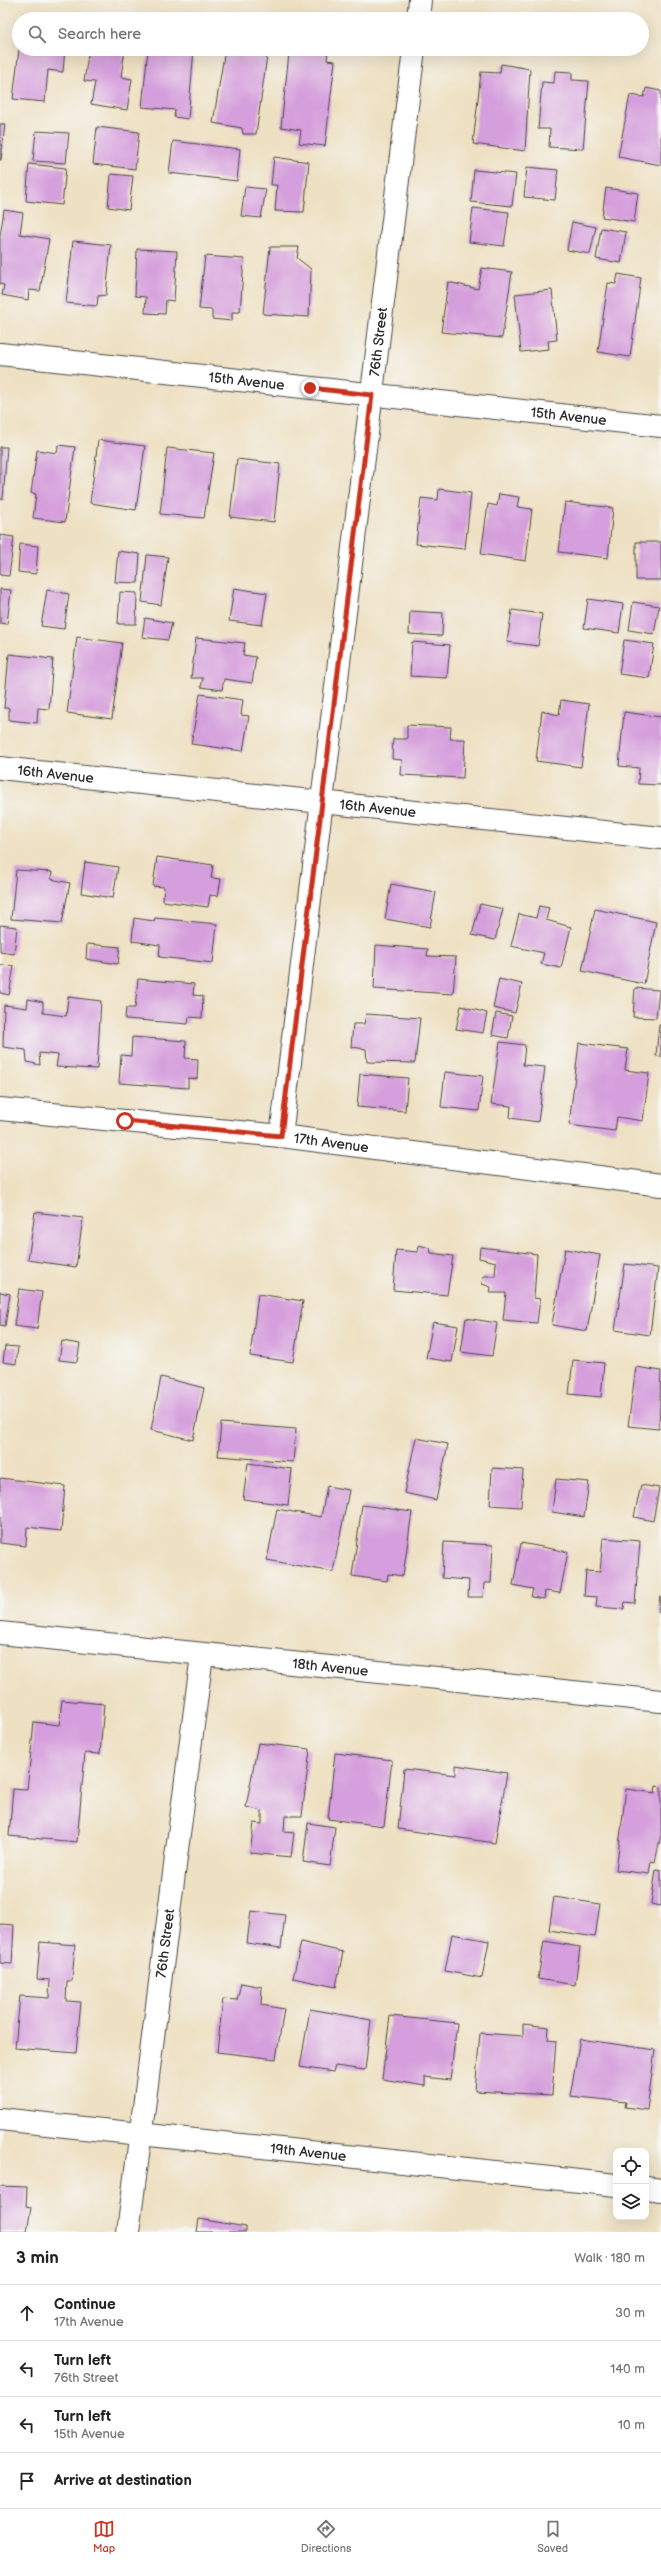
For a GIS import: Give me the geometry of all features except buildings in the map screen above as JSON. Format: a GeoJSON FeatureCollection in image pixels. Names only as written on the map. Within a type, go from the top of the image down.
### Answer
{"type":"FeatureCollection","features":[{"type":"Feature","properties":{"kind":"street"},"geometry":{"type":"LineString","coordinates":[[419,12],[420,0]]}},
{"type":"Feature","properties":{"kind":"street","name":"76th Street"},"geometry":{"type":"LineString","coordinates":[[281,1136],[413,56]]}},
{"type":"Feature","properties":{"kind":"street","name":"15th Avenue"},"geometry":{"type":"LineString","coordinates":[[0,354],[661,426]]}},
{"type":"Feature","properties":{"kind":"street","name":"16th Avenue"},"geometry":{"type":"LineString","coordinates":[[0,768],[322,800],[661,838]]}},
{"type":"Feature","properties":{"kind":"street","name":"17th Avenue"},"geometry":{"type":"LineString","coordinates":[[0,1109],[281,1136],[661,1185]]}},
{"type":"Feature","properties":{"kind":"street","name":"18th Avenue"},"geometry":{"type":"LineString","coordinates":[[0,1633],[202,1655],[661,1701]]}},
{"type":"Feature","properties":{"kind":"street","name":"76th Street"},"geometry":{"type":"LineString","coordinates":[[128,2232],[202,1655]]}},
{"type":"Feature","properties":{"kind":"street","name":"19th Avenue"},"geometry":{"type":"LineString","coordinates":[[0,2119],[613,2185]]}},
{"type":"Feature","properties":{"kind":"street"},"geometry":{"type":"LineString","coordinates":[[649,2188],[661,2190]]}},
{"type":"Feature","properties":{"kind":"route"},"geometry":{"type":"LineString","coordinates":[[125,1121],[281,1136],[372,395],[310,388]]}}]}
